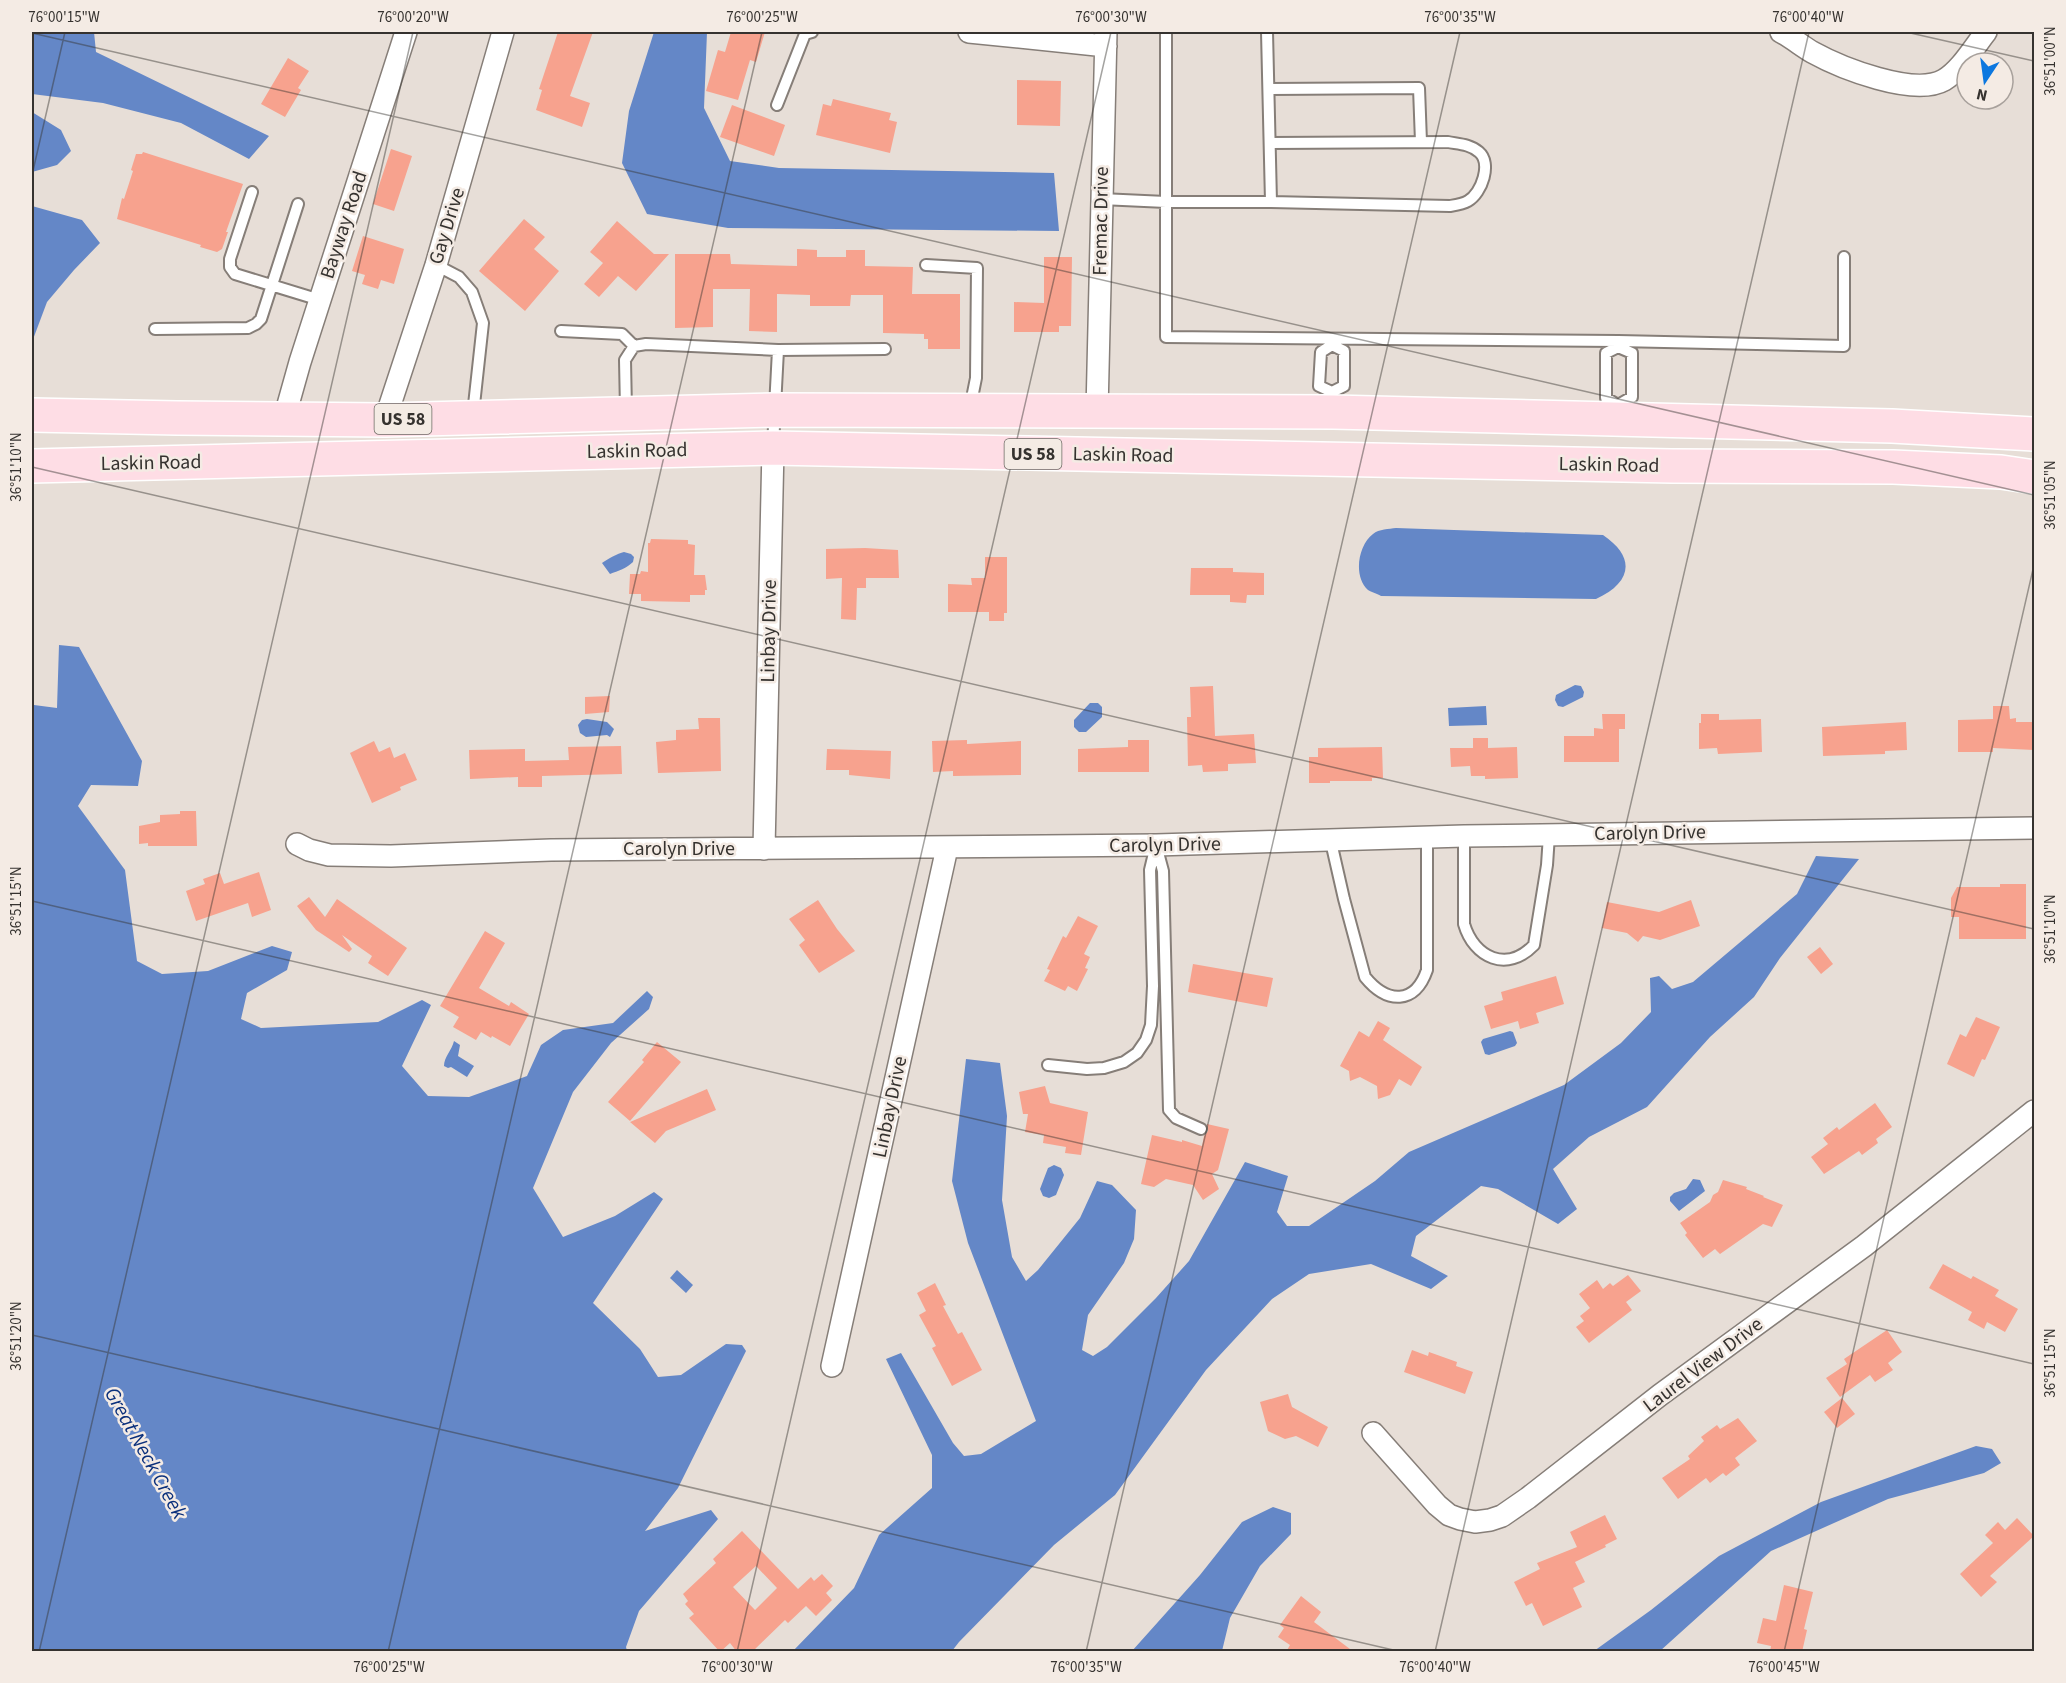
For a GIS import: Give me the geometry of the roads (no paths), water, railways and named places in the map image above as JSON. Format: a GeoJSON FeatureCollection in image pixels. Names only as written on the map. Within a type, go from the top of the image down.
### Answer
{"type":"FeatureCollection","features":[{"type":"Feature","properties":{"kind":"main road","name":"Laskin Road"},"geometry":{"type":"LineString","coordinates":[[32,414],[385,420],[774,410],[1097,411],[1333,402],[1618,412],[2034,434]]}},
{"type":"Feature","properties":{"kind":"main road"},"geometry":{"type":"LineString","coordinates":[[1333,402],[1334,459]]}},
{"type":"Feature","properties":{"kind":"main road","name":"Laskin Road"},"geometry":{"type":"LineString","coordinates":[[32,466],[773,448],[1672,466],[1893,467],[2001,472],[2034,477]]}},
{"type":"Feature","properties":{"kind":"street","name":"Bayway Road"},"geometry":{"type":"LineString","coordinates":[[284,419],[406,32]]}},
{"type":"Feature","properties":{"kind":"street","name":"Gay Drive"},"geometry":{"type":"LineString","coordinates":[[385,420],[436,265],[503,32]]}},
{"type":"Feature","properties":{"kind":"street"},"geometry":{"type":"LineString","coordinates":[[971,32],[1106,39]]}},
{"type":"Feature","properties":{"kind":"street"},"geometry":{"type":"LineString","coordinates":[[1782,32],[1812,52],[1844,67],[1871,77],[1918,86],[1944,80],[1986,32]]}},
{"type":"Feature","properties":{"kind":"street","name":"Fremac Drive"},"geometry":{"type":"LineString","coordinates":[[1097,411],[1106,39]]}},
{"type":"Feature","properties":{"kind":"street","name":"Linbay Drive"},"geometry":{"type":"LineString","coordinates":[[764,849],[773,448]]}},
{"type":"Feature","properties":{"kind":"street","name":"Carolyn Drive"},"geometry":{"type":"LineString","coordinates":[[297,844],[329,855],[381,856],[551,850],[1156,845],[1331,842],[1464,836],[2034,828]]}},
{"type":"Feature","properties":{"kind":"street","name":"Linbay Drive"},"geometry":{"type":"LineString","coordinates":[[832,1366],[947,848]]}},
{"type":"Feature","properties":{"kind":"street","name":"Laurel View Drive"},"geometry":{"type":"LineString","coordinates":[[1374,1433],[1437,1505],[1449,1515],[1475,1522],[1502,1516],[1864,1246],[2034,1111]]}},
{"type":"Feature","properties":{"kind":"lane"},"geometry":{"type":"LineString","coordinates":[[777,105],[806,34],[812,32]]}},
{"type":"Feature","properties":{"kind":"lane"},"geometry":{"type":"LineString","coordinates":[[1166,32],[1166,337],[1332,342],[1844,346],[1844,257]]}},
{"type":"Feature","properties":{"kind":"lane"},"geometry":{"type":"LineString","coordinates":[[1267,32],[1271,202]]}},
{"type":"Feature","properties":{"kind":"lane"},"geometry":{"type":"LineString","coordinates":[[1269,89],[1419,88],[1421,142]]}},
{"type":"Feature","properties":{"kind":"lane"},"geometry":{"type":"LineString","coordinates":[[1101,199],[1450,206],[1467,202],[1477,194],[1483,180],[1485,164],[1481,153],[1458,144],[1421,142],[1270,143]]}},
{"type":"Feature","properties":{"kind":"lane"},"geometry":{"type":"LineString","coordinates":[[252,192],[230,259],[230,267],[235,274],[320,300]]}},
{"type":"Feature","properties":{"kind":"lane"},"geometry":{"type":"LineString","coordinates":[[156,329],[248,328],[256,324],[261,319],[298,204]]}},
{"type":"Feature","properties":{"kind":"lane"},"geometry":{"type":"LineString","coordinates":[[436,265],[459,277],[472,292],[483,323],[473,417]]}},
{"type":"Feature","properties":{"kind":"lane"},"geometry":{"type":"LineString","coordinates":[[926,266],[977,268],[976,378],[969,411]]}},
{"type":"Feature","properties":{"kind":"lane"},"geometry":{"type":"LineString","coordinates":[[561,331],[622,334],[634,346]]}},
{"type":"Feature","properties":{"kind":"lane"},"geometry":{"type":"LineString","coordinates":[[1332,342],[1344,351],[1344,386],[1333,402],[1319,386],[1321,352],[1332,342]]}},
{"type":"Feature","properties":{"kind":"lane"},"geometry":{"type":"LineString","coordinates":[[626,414],[625,360],[634,346],[646,344],[778,350],[885,349]]}},
{"type":"Feature","properties":{"kind":"lane"},"geometry":{"type":"LineString","coordinates":[[1618,344],[1632,353],[1632,397],[1618,412],[1606,398],[1606,353],[1618,344]]}},
{"type":"Feature","properties":{"kind":"lane"},"geometry":{"type":"LineString","coordinates":[[773,448],[778,350]]}},
{"type":"Feature","properties":{"kind":"lane"},"geometry":{"type":"LineString","coordinates":[[1464,836],[1464,924],[1468,938],[1476,949],[1485,955],[1495,959],[1506,959],[1517,957],[1534,945],[1547,865],[1549,835]]}},
{"type":"Feature","properties":{"kind":"lane"},"geometry":{"type":"LineString","coordinates":[[1331,842],[1365,977],[1383,994],[1396,996],[1415,992],[1427,970],[1427,838]]}},
{"type":"Feature","properties":{"kind":"lane"},"geometry":{"type":"LineString","coordinates":[[1048,1065],[1087,1069],[1104,1068],[1124,1062],[1137,1053],[1146,1040],[1151,1024],[1153,986],[1150,870],[1156,845]]}},
{"type":"Feature","properties":{"kind":"lane"},"geometry":{"type":"LineString","coordinates":[[1156,845],[1163,871],[1169,1110],[1176,1118],[1201,1129]]}},
{"type":"Feature","properties":{"kind":"water"},"geometry":{"type":"Polygon","coordinates":[[[32,32],[94,32],[96,52],[269,136],[249,159],[181,123],[103,103],[32,94],[32,32]]]}},
{"type":"Feature","properties":{"kind":"water"},"geometry":{"type":"Polygon","coordinates":[[[654,32],[707,32],[704,108],[730,161],[779,168],[1054,173],[1059,231],[728,228],[647,214],[622,163],[629,111],[654,32]]]}},
{"type":"Feature","properties":{"kind":"water"},"geometry":{"type":"Polygon","coordinates":[[[32,112],[61,130],[71,151],[57,165],[32,172],[32,112]]]}},
{"type":"Feature","properties":{"kind":"water"},"geometry":{"type":"Polygon","coordinates":[[[32,206],[82,220],[100,243],[47,302],[32,342],[32,206]]]}},
{"type":"Feature","properties":{"kind":"water"},"geometry":{"type":"Polygon","coordinates":[[[1396,528],[1603,535],[1621,552],[1625,561],[1625,570],[1623,578],[1617,585],[1596,599],[1381,596],[1368,590],[1363,584],[1359,561],[1364,546],[1375,532],[1396,528]]]}},
{"type":"Feature","properties":{"kind":"water"},"geometry":{"type":"Polygon","coordinates":[[[624,552],[634,557],[633,562],[610,574],[602,563],[624,552]]]}},
{"type":"Feature","properties":{"kind":"water","name":"Great Neck Creek"},"geometry":{"type":"Polygon","coordinates":[[[59,645],[79,647],[142,761],[138,786],[91,785],[78,806],[125,870],[137,961],[162,974],[208,971],[272,946],[292,952],[287,970],[247,993],[241,1019],[261,1028],[378,1022],[422,1000],[431,1005],[402,1066],[428,1096],[469,1097],[527,1076],[541,1045],[563,1030],[613,1023],[647,991],[653,997],[649,1009],[611,1043],[573,1092],[533,1188],[563,1237],[615,1216],[654,1192],[663,1199],[593,1303],[640,1349],[658,1377],[681,1375],[726,1344],[742,1345],[746,1351],[678,1488],[645,1531],[711,1510],[718,1519],[639,1611],[626,1647],[627,1651],[32,1651],[32,670],[34,705],[57,708],[59,645]]]}},
{"type":"Feature","properties":{"kind":"water"},"geometry":{"type":"Polygon","coordinates":[[[1575,685],[1581,686],[1584,692],[1583,697],[1563,707],[1558,706],[1555,700],[1556,695],[1575,685]]]}},
{"type":"Feature","properties":{"kind":"water"},"geometry":{"type":"Polygon","coordinates":[[[1090,703],[1098,703],[1102,707],[1102,717],[1086,732],[1079,732],[1074,727],[1074,720],[1090,703]]]}},
{"type":"Feature","properties":{"kind":"water"},"geometry":{"type":"Polygon","coordinates":[[[1486,706],[1487,725],[1449,726],[1448,708],[1486,706]]]}},
{"type":"Feature","properties":{"kind":"water"},"geometry":{"type":"Polygon","coordinates":[[[582,720],[607,722],[614,729],[610,737],[607,735],[586,737],[580,733],[578,725],[582,720]]]}},
{"type":"Feature","properties":{"kind":"water"},"geometry":{"type":"Polygon","coordinates":[[[1816,856],[1859,859],[1780,958],[1754,997],[1710,1037],[1647,1107],[1589,1137],[1553,1169],[1577,1209],[1558,1224],[1498,1189],[1481,1186],[1416,1236],[1411,1256],[1448,1276],[1431,1289],[1371,1264],[1309,1274],[1272,1299],[1206,1370],[1115,1495],[1054,1545],[952,1651],[793,1651],[854,1588],[879,1535],[932,1488],[932,1455],[886,1359],[901,1353],[953,1443],[964,1456],[981,1454],[1036,1421],[968,1243],[952,1181],[966,1059],[1000,1063],[1007,1116],[1002,1200],[1012,1257],[1026,1281],[1038,1270],[1080,1218],[1097,1181],[1112,1185],[1136,1210],[1134,1239],[1124,1263],[1088,1315],[1082,1350],[1093,1356],[1107,1347],[1189,1261],[1245,1162],[1288,1176],[1277,1212],[1287,1226],[1309,1226],[1375,1181],[1409,1152],[1564,1085],[1621,1043],[1651,1012],[1650,978],[1659,976],[1672,989],[1693,982],[1797,894],[1816,856]]]}},
{"type":"Feature","properties":{"kind":"water"},"geometry":{"type":"Polygon","coordinates":[[[1513,1032],[1517,1043],[1515,1046],[1489,1055],[1485,1054],[1481,1042],[1483,1039],[1513,1032]]]}},
{"type":"Feature","properties":{"kind":"water"},"geometry":{"type":"Polygon","coordinates":[[[454,1041],[460,1045],[458,1056],[474,1066],[467,1077],[451,1067],[444,1066],[454,1041]]]}},
{"type":"Feature","properties":{"kind":"water"},"geometry":{"type":"Polygon","coordinates":[[[1054,1165],[1061,1168],[1064,1175],[1056,1195],[1049,1198],[1043,1196],[1040,1189],[1048,1168],[1054,1165]]]}},
{"type":"Feature","properties":{"kind":"water"},"geometry":{"type":"Polygon","coordinates":[[[1693,1179],[1700,1180],[1705,1191],[1679,1211],[1670,1201],[1670,1197],[1686,1189],[1693,1179]]]}},
{"type":"Feature","properties":{"kind":"water"},"geometry":{"type":"Polygon","coordinates":[[[677,1270],[693,1285],[686,1293],[670,1278],[677,1270]]]}},
{"type":"Feature","properties":{"kind":"water"},"geometry":{"type":"Polygon","coordinates":[[[1976,1446],[1992,1449],[2001,1463],[1984,1473],[1888,1499],[1771,1551],[1660,1651],[1594,1651],[1651,1610],[1719,1556],[1821,1502],[1976,1446]]]}},
{"type":"Feature","properties":{"kind":"water"},"geometry":{"type":"Polygon","coordinates":[[[1273,1507],[1291,1513],[1291,1534],[1260,1566],[1230,1618],[1222,1651],[1132,1651],[1200,1575],[1242,1522],[1273,1507]]]}}]}
